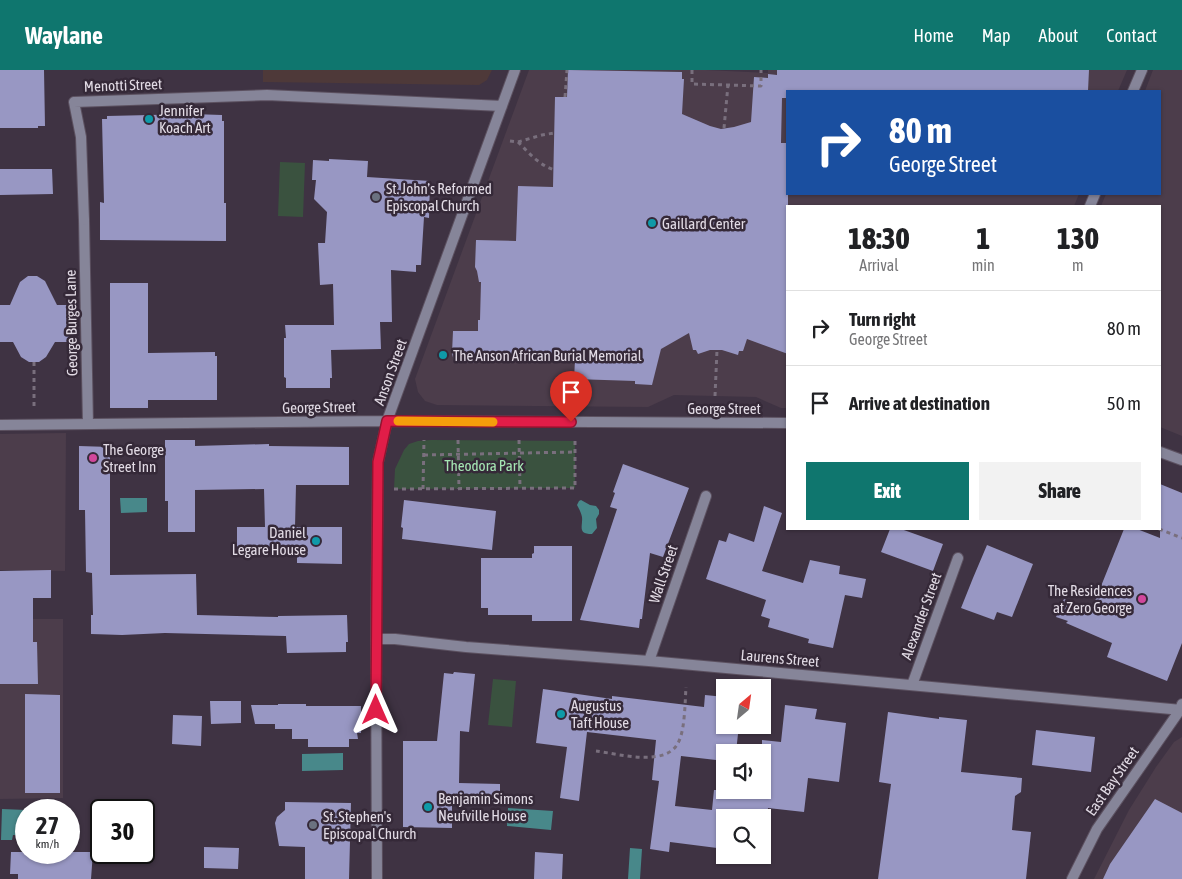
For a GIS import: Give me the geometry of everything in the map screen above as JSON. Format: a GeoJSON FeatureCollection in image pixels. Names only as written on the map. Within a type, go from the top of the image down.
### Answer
{"type":"FeatureCollection","features":[{"type":"Feature","properties":{"kind":"street","name":"Anson Street"},"geometry":{"type":"LineString","coordinates":[[377,879],[376,639],[378,462],[387,421],[515,70]]}},
{"type":"Feature","properties":{"kind":"street"},"geometry":{"type":"LineString","coordinates":[[1134,90],[1142,70]]}},
{"type":"Feature","properties":{"kind":"street","name":"Menotti Street"},"geometry":{"type":"LineString","coordinates":[[84,220],[81,137],[74,102],[267,95],[502,106]]}},
{"type":"Feature","properties":{"kind":"street","name":"George Burges Lane"},"geometry":{"type":"LineString","coordinates":[[84,220],[88,424]]}},
{"type":"Feature","properties":{"kind":"street","name":"George Street"},"geometry":{"type":"LineString","coordinates":[[0,425],[387,421],[786,423]]}},
{"type":"Feature","properties":{"kind":"street"},"geometry":{"type":"LineString","coordinates":[[1161,452],[1182,460]]}},
{"type":"Feature","properties":{"kind":"street","name":"Wall Street"},"geometry":{"type":"LineString","coordinates":[[649,661],[706,496]]}},
{"type":"Feature","properties":{"kind":"street","name":"Alexander Street"},"geometry":{"type":"LineString","coordinates":[[912,685],[958,558]]}},
{"type":"Feature","properties":{"kind":"street","name":"Laurens Street"},"geometry":{"type":"LineString","coordinates":[[376,639],[395,639],[1181,708]]}},
{"type":"Feature","properties":{"kind":"street","name":"East Bay Street"},"geometry":{"type":"LineString","coordinates":[[1072,879],[1097,829],[1181,708]]}},
{"type":"Feature","properties":{"kind":"path"},"geometry":{"type":"LineString","coordinates":[[565,97],[566,70]]}},
{"type":"Feature","properties":{"kind":"path"},"geometry":{"type":"LineString","coordinates":[[692,70],[692,84],[761,86],[761,70]]}},
{"type":"Feature","properties":{"kind":"path"},"geometry":{"type":"LineString","coordinates":[[724,128],[728,85]]}},
{"type":"Feature","properties":{"kind":"path"},"geometry":{"type":"LineString","coordinates":[[510,142],[554,134]]}},
{"type":"Feature","properties":{"kind":"path"},"geometry":{"type":"LineString","coordinates":[[518,142],[542,164],[549,169],[555,170]]}},
{"type":"Feature","properties":{"kind":"path"},"geometry":{"type":"LineString","coordinates":[[716,396],[717,350]]}},
{"type":"Feature","properties":{"kind":"path"},"geometry":{"type":"LineString","coordinates":[[34,362],[34,409]]}},
{"type":"Feature","properties":{"kind":"path"},"geometry":{"type":"LineString","coordinates":[[423,489],[424,440]]}},
{"type":"Feature","properties":{"kind":"path"},"geometry":{"type":"LineString","coordinates":[[458,440],[459,489]]}},
{"type":"Feature","properties":{"kind":"path"},"geometry":{"type":"LineString","coordinates":[[519,440],[520,488]]}},
{"type":"Feature","properties":{"kind":"path"},"geometry":{"type":"LineString","coordinates":[[394,490],[575,488],[575,441]]}},
{"type":"Feature","properties":{"kind":"path"},"geometry":{"type":"LineString","coordinates":[[424,455],[574,452]]}},
{"type":"Feature","properties":{"kind":"path"},"geometry":{"type":"LineString","coordinates":[[1161,530],[1182,538]]}},
{"type":"Feature","properties":{"kind":"path"},"geometry":{"type":"LineString","coordinates":[[596,751],[656,758],[673,750],[679,742],[682,729],[686,687]]}},
{"type":"Feature","properties":{"kind":"shaded area"},"geometry":{"type":"Polygon","coordinates":[[[263,70],[492,70],[487,80],[479,85],[263,82],[263,70]]]}},
{"type":"Feature","properties":{"kind":"shaded area","name":"Gaillard Center"},"geometry":{"type":"Polygon","coordinates":[[[529,70],[706,70],[768,73],[768,70],[1127,70],[1118,90],[786,90],[786,195],[1079,195],[1074,205],[786,205],[786,408],[781,408],[756,397],[674,395],[648,407],[437,405],[425,401],[418,392],[415,379],[529,70]]]}},
{"type":"Feature","properties":{"kind":"shaded area"},"geometry":{"type":"Polygon","coordinates":[[[1153,70],[1182,70],[1182,436],[1161,427],[1161,205],[1101,205],[1106,195],[1161,195],[1161,90],[1145,90],[1153,70]]]}},
{"type":"Feature","properties":{"kind":"shaded area"},"geometry":{"type":"Polygon","coordinates":[[[66,433],[65,571],[0,570],[0,434],[66,433]]]}},
{"type":"Feature","properties":{"kind":"shaded area"},"geometry":{"type":"Polygon","coordinates":[[[120,498],[147,498],[147,512],[121,513],[120,498]]]}},
{"type":"Feature","properties":{"kind":"shaded area"},"geometry":{"type":"Polygon","coordinates":[[[581,500],[596,506],[599,510],[596,519],[597,528],[592,534],[584,533],[582,529],[581,512],[577,505],[581,500]]]}},
{"type":"Feature","properties":{"kind":"shaded area"},"geometry":{"type":"Polygon","coordinates":[[[0,619],[63,619],[63,798],[0,799],[0,619]]]}},
{"type":"Feature","properties":{"kind":"shaded area"},"geometry":{"type":"Polygon","coordinates":[[[1182,737],[1182,879],[1094,879],[1129,810],[1174,742],[1182,737]]]}},
{"type":"Feature","properties":{"kind":"shaded area"},"geometry":{"type":"Polygon","coordinates":[[[343,753],[343,770],[302,771],[302,754],[343,753]]]}},
{"type":"Feature","properties":{"kind":"shaded area"},"geometry":{"type":"Polygon","coordinates":[[[508,808],[553,811],[551,830],[507,826],[508,808]]]}},
{"type":"Feature","properties":{"kind":"shaded area"},"geometry":{"type":"Polygon","coordinates":[[[2,809],[15,810],[15,835],[13,835],[12,840],[1,840],[2,809]]]}},
{"type":"Feature","properties":{"kind":"shaded area"},"geometry":{"type":"Polygon","coordinates":[[[630,848],[642,849],[640,879],[628,879],[630,848]]]}},
{"type":"Feature","properties":{"kind":"green space"},"geometry":{"type":"Polygon","coordinates":[[[280,162],[305,163],[303,217],[278,216],[280,162]]]}},
{"type":"Feature","properties":{"kind":"green space","name":"Theodora Park"},"geometry":{"type":"Polygon","coordinates":[[[431,440],[575,441],[575,488],[394,489],[395,469],[404,450],[409,444],[431,440]]]}},
{"type":"Feature","properties":{"kind":"green space"},"geometry":{"type":"Polygon","coordinates":[[[493,679],[516,681],[512,727],[488,725],[493,679]]]}},
{"type":"Feature","properties":{"kind":"building"},"geometry":{"type":"Polygon","coordinates":[[[0,70],[44,70],[45,126],[38,126],[38,128],[0,128],[0,70]]]}},
{"type":"Feature","properties":{"kind":"building","name":"Gaillard Center"},"geometry":{"type":"Polygon","coordinates":[[[568,70],[682,72],[682,79],[684,79],[682,114],[721,129],[751,122],[754,77],[768,78],[768,74],[777,75],[777,70],[1089,70],[1088,90],[786,90],[786,98],[782,98],[781,143],[786,143],[786,195],[788,195],[788,205],[786,205],[786,353],[747,339],[743,351],[739,351],[738,355],[722,350],[710,350],[698,354],[696,350],[693,350],[689,333],[661,349],[652,385],[635,384],[635,381],[574,379],[575,360],[480,358],[473,363],[454,362],[452,353],[453,331],[478,331],[478,320],[480,320],[481,282],[479,282],[475,267],[476,240],[516,241],[518,186],[553,187],[555,97],[567,97],[568,70]]]}},
{"type":"Feature","properties":{"kind":"building"},"geometry":{"type":"Polygon","coordinates":[[[222,115],[222,121],[224,121],[226,241],[100,240],[100,202],[104,203],[102,119],[107,119],[107,116],[222,115]]]}},
{"type":"Feature","properties":{"kind":"building"},"geometry":{"type":"Polygon","coordinates":[[[329,159],[368,161],[367,177],[430,181],[429,218],[424,217],[421,265],[416,265],[416,272],[391,270],[392,322],[380,322],[381,349],[331,350],[332,378],[330,378],[330,388],[286,388],[286,378],[284,377],[285,325],[334,325],[333,284],[320,285],[318,243],[325,243],[327,212],[314,199],[316,180],[312,180],[313,160],[329,161],[329,159]]]}},
{"type":"Feature","properties":{"kind":"building"},"geometry":{"type":"Polygon","coordinates":[[[0,169],[52,169],[53,194],[0,195],[0,169]]]}},
{"type":"Feature","properties":{"kind":"building"},"geometry":{"type":"Polygon","coordinates":[[[28,276],[37,276],[45,281],[57,305],[72,305],[72,342],[55,342],[46,357],[39,362],[29,362],[21,357],[13,342],[0,342],[0,305],[10,305],[20,282],[28,276]]]}},
{"type":"Feature","properties":{"kind":"building"},"geometry":{"type":"Polygon","coordinates":[[[110,283],[148,283],[148,353],[215,352],[215,356],[217,356],[217,400],[148,400],[148,408],[110,408],[110,283]]]}},
{"type":"Feature","properties":{"kind":"building"},"geometry":{"type":"Polygon","coordinates":[[[165,440],[195,440],[195,446],[269,444],[269,446],[349,447],[349,485],[296,485],[295,527],[342,527],[342,564],[297,563],[297,550],[290,550],[290,547],[237,547],[237,527],[265,527],[264,489],[195,490],[195,532],[168,532],[168,501],[165,501],[165,440]]]}},
{"type":"Feature","properties":{"kind":"building"},"geometry":{"type":"Polygon","coordinates":[[[79,446],[110,447],[110,575],[196,574],[197,615],[278,617],[347,615],[348,642],[346,642],[346,652],[287,653],[286,636],[165,633],[91,634],[91,615],[93,615],[92,573],[86,572],[85,510],[79,510],[79,446]]]}},
{"type":"Feature","properties":{"kind":"building"},"geometry":{"type":"Polygon","coordinates":[[[623,464],[689,488],[663,557],[650,553],[642,619],[640,619],[639,628],[580,620],[617,509],[610,507],[623,464]]]}},
{"type":"Feature","properties":{"kind":"building"},"geometry":{"type":"Polygon","coordinates":[[[1161,484],[1182,493],[1182,643],[1167,681],[1107,657],[1112,643],[1056,617],[1064,599],[1091,611],[1124,530],[1140,530],[1160,538],[1161,484]]]}},
{"type":"Feature","properties":{"kind":"building"},"geometry":{"type":"Polygon","coordinates":[[[404,500],[496,511],[492,550],[402,539],[403,528],[401,527],[404,500]]]}},
{"type":"Feature","properties":{"kind":"building"},"geometry":{"type":"Polygon","coordinates":[[[764,506],[782,513],[762,571],[803,583],[810,560],[840,566],[839,574],[866,579],[862,598],[845,595],[833,648],[808,643],[809,639],[768,627],[770,619],[761,616],[766,600],[706,579],[719,540],[726,542],[729,533],[754,542],[764,506]]]}},
{"type":"Feature","properties":{"kind":"building"},"geometry":{"type":"Polygon","coordinates":[[[890,530],[904,530],[943,544],[933,571],[881,552],[890,530]]]}},
{"type":"Feature","properties":{"kind":"building"},"geometry":{"type":"Polygon","coordinates":[[[987,545],[1033,564],[1012,617],[997,612],[994,620],[961,608],[987,545]]]}},
{"type":"Feature","properties":{"kind":"building"},"geometry":{"type":"Polygon","coordinates":[[[534,546],[572,546],[572,621],[532,621],[532,615],[488,615],[488,608],[481,608],[481,558],[532,558],[534,546]]]}},
{"type":"Feature","properties":{"kind":"building"},"geometry":{"type":"Polygon","coordinates":[[[51,570],[51,598],[33,598],[33,642],[37,642],[38,684],[0,684],[0,571],[51,570]]]}},
{"type":"Feature","properties":{"kind":"building"},"geometry":{"type":"Polygon","coordinates":[[[454,672],[475,674],[469,732],[460,731],[459,783],[500,784],[500,804],[452,802],[452,828],[403,827],[403,741],[437,741],[444,673],[453,674],[454,672]]]}},
{"type":"Feature","properties":{"kind":"building"},"geometry":{"type":"Polygon","coordinates":[[[543,689],[612,699],[612,696],[704,707],[705,695],[716,696],[716,734],[738,734],[737,744],[716,744],[716,760],[681,756],[675,806],[712,810],[714,790],[716,790],[716,799],[771,799],[771,744],[762,744],[762,740],[781,742],[785,705],[817,709],[815,719],[846,723],[839,782],[808,778],[804,812],[768,808],[716,809],[716,848],[670,842],[669,852],[650,849],[659,781],[652,780],[656,740],[587,732],[579,801],[560,798],[567,747],[536,743],[543,689]]]}},
{"type":"Feature","properties":{"kind":"building"},"geometry":{"type":"Polygon","coordinates":[[[25,694],[60,695],[60,793],[25,793],[25,694]]]}},
{"type":"Feature","properties":{"kind":"building"},"geometry":{"type":"Polygon","coordinates":[[[210,701],[241,701],[241,723],[211,724],[210,701]]]}},
{"type":"Feature","properties":{"kind":"building"},"geometry":{"type":"Polygon","coordinates":[[[251,705],[361,706],[361,733],[357,733],[358,739],[349,739],[349,747],[308,747],[308,739],[292,739],[292,729],[275,729],[275,724],[255,724],[251,705]]]}},
{"type":"Feature","properties":{"kind":"building"},"geometry":{"type":"Polygon","coordinates":[[[888,712],[939,719],[939,717],[967,720],[961,772],[1022,778],[1021,792],[1015,796],[1012,830],[1031,832],[1026,879],[878,879],[891,784],[879,782],[888,712]]]}},
{"type":"Feature","properties":{"kind":"building"},"geometry":{"type":"Polygon","coordinates":[[[173,715],[202,716],[201,746],[172,744],[173,715]]]}},
{"type":"Feature","properties":{"kind":"building"},"geometry":{"type":"Polygon","coordinates":[[[1036,730],[1095,737],[1091,772],[1032,765],[1036,730]]]}},
{"type":"Feature","properties":{"kind":"building"},"geometry":{"type":"Polygon","coordinates":[[[1155,799],[1182,813],[1182,879],[1103,879],[1110,864],[1155,799]]]}},
{"type":"Feature","properties":{"kind":"building","name":"St. Stephen's Episcopal Church"},"geometry":{"type":"Polygon","coordinates":[[[285,802],[351,803],[349,879],[305,879],[305,847],[279,846],[275,823],[277,817],[285,810],[285,802]]]}},
{"type":"Feature","properties":{"kind":"building"},"geometry":{"type":"Polygon","coordinates":[[[204,847],[239,848],[238,869],[204,868],[204,847]]]}},
{"type":"Feature","properties":{"kind":"building"},"geometry":{"type":"Polygon","coordinates":[[[11,852],[15,852],[15,864],[80,864],[80,852],[90,852],[90,864],[92,864],[91,879],[18,879],[18,874],[10,874],[11,852]]]}},
{"type":"Feature","properties":{"kind":"building"},"geometry":{"type":"Polygon","coordinates":[[[535,852],[563,854],[562,879],[534,879],[535,852]]]}},
{"type":"Feature","properties":{"kind":"slow traffic"},"geometry":{"type":"LineString","coordinates":[[398,421],[493,422]]}},
{"type":"Feature","properties":{"kind":"place","name":"Jennifer Koach Art"},"geometry":{"type":"Point","coordinates":[149,119]}},
{"type":"Feature","properties":{"kind":"place","name":"St. John's Reformed Episcopal Church"},"geometry":{"type":"Point","coordinates":[376,197]}},
{"type":"Feature","properties":{"kind":"place","name":"Gaillard Center"},"geometry":{"type":"Point","coordinates":[652,223]}},
{"type":"Feature","properties":{"kind":"place","name":"The Anson African Burial Memorial"},"geometry":{"type":"Point","coordinates":[443,355]}},
{"type":"Feature","properties":{"kind":"place","name":"The George Street Inn"},"geometry":{"type":"Point","coordinates":[93,458]}},
{"type":"Feature","properties":{"kind":"place","name":"Daniel Legare House"},"geometry":{"type":"Point","coordinates":[316,541]}},
{"type":"Feature","properties":{"kind":"place","name":"The Residences at Zero George"},"geometry":{"type":"Point","coordinates":[1142,599]}},
{"type":"Feature","properties":{"kind":"place","name":"Augustus Taft House"},"geometry":{"type":"Point","coordinates":[561,714]}},
{"type":"Feature","properties":{"kind":"place","name":"Benjamin Simons Neufville House"},"geometry":{"type":"Point","coordinates":[428,807]}},
{"type":"Feature","properties":{"kind":"place","name":"St. Stephen's Episcopal Church"},"geometry":{"type":"Point","coordinates":[313,825]}},
{"type":"Feature","properties":{"kind":"route"},"geometry":{"type":"LineString","coordinates":[[376,710],[378,462],[387,421],[571,422]]}}]}
